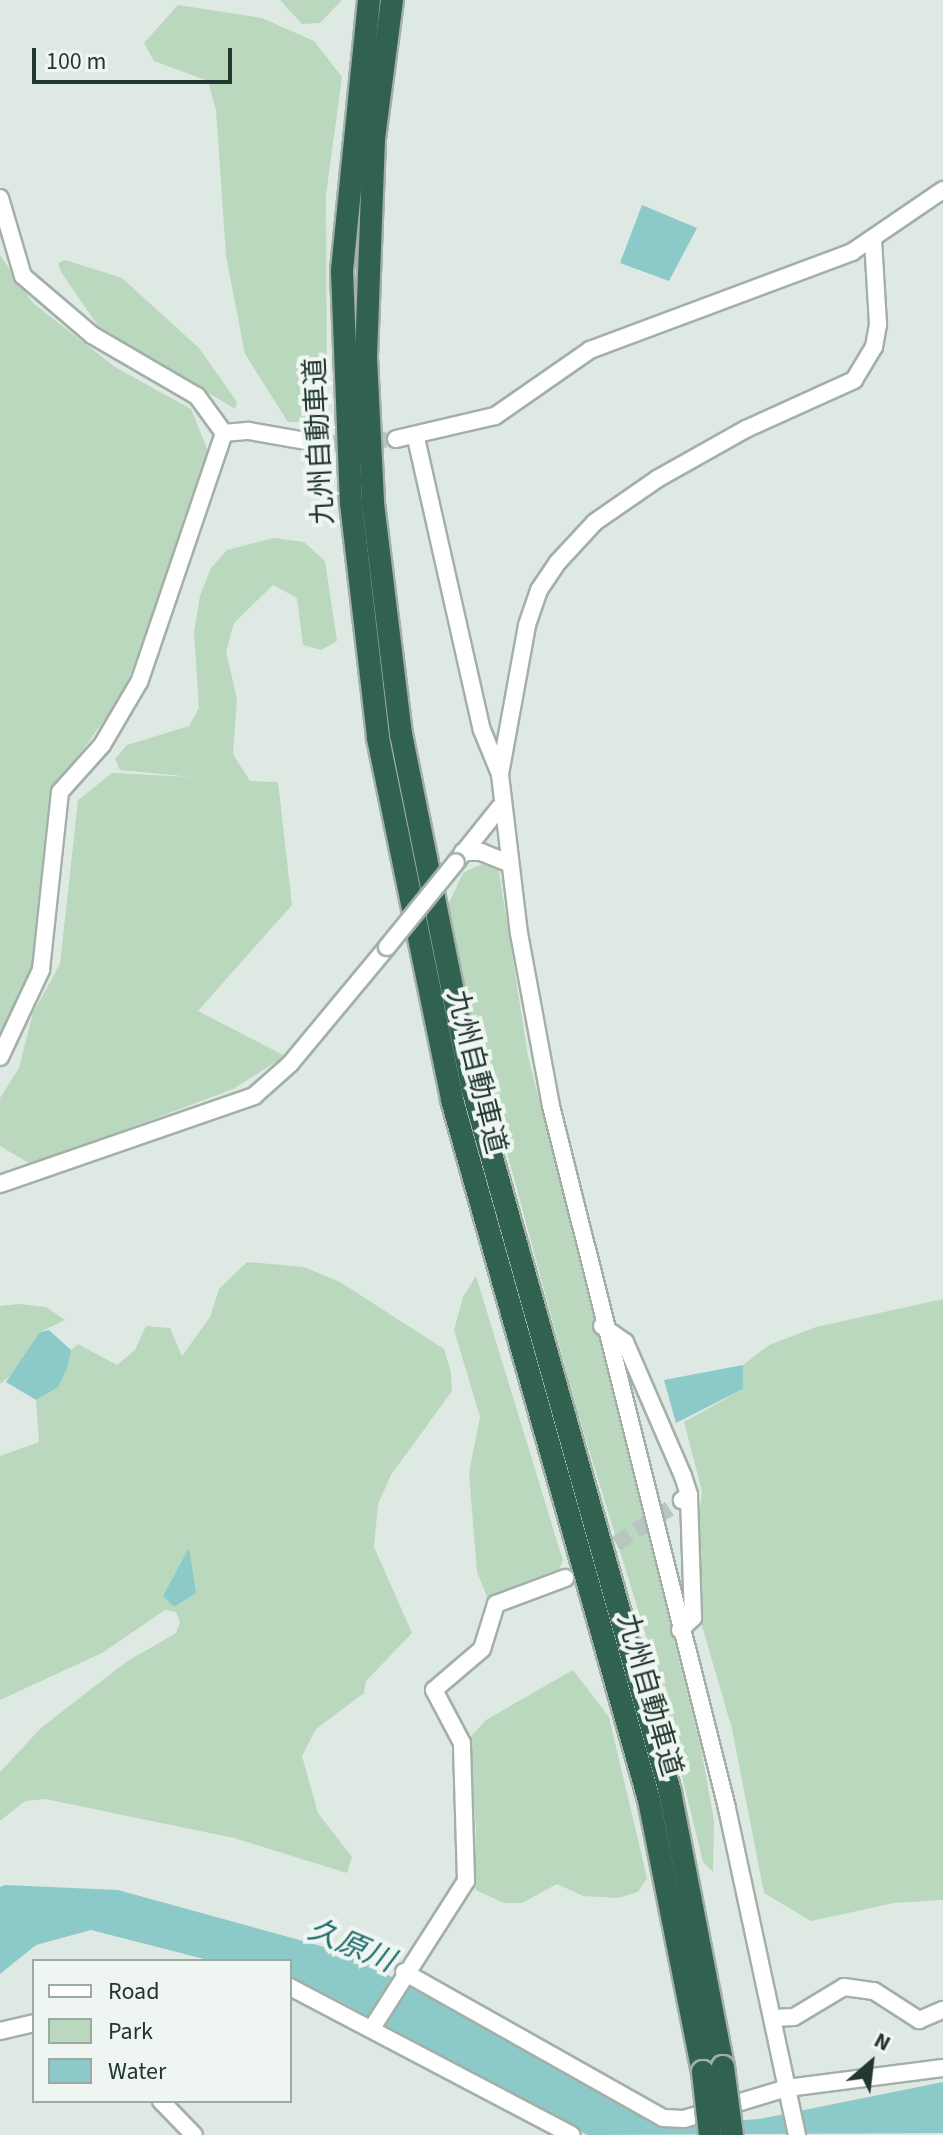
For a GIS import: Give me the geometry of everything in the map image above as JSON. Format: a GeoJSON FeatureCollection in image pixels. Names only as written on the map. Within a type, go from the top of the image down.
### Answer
{"type":"FeatureCollection","features":[{"type":"Feature","properties":{"kind":"highway","name":"九州自動車道"},"geometry":{"type":"LineString","coordinates":[[369,0],[349,161],[343,327],[351,503],[378,738],[452,1100],[649,1800],[713,2070],[732,2135]]}},
{"type":"Feature","properties":{"kind":"highway","name":"九州自動車道"},"geometry":{"type":"LineString","coordinates":[[392,0],[374,138],[366,343],[373,503],[401,734],[473,1090],[674,1806],[713,2070],[710,2135]]}},
{"type":"Feature","properties":{"kind":"street"},"geometry":{"type":"LineString","coordinates":[[396,439],[416,438],[495,416],[590,350],[873,241],[943,190]]}},
{"type":"Feature","properties":{"kind":"street"},"geometry":{"type":"LineString","coordinates":[[0,198],[23,276],[92,335],[197,396],[224,433]]}},
{"type":"Feature","properties":{"kind":"street"},"geometry":{"type":"LineString","coordinates":[[797,2135],[773,2018],[680,1630],[602,1326],[551,1106],[500,807],[500,774],[527,625],[539,590],[579,537],[657,479],[733,436],[841,390],[874,347],[873,241]]}},
{"type":"Feature","properties":{"kind":"street"},"geometry":{"type":"LineString","coordinates":[[224,433],[249,431],[323,444]]}},
{"type":"Feature","properties":{"kind":"street"},"geometry":{"type":"LineString","coordinates":[[0,1057],[41,970],[60,792],[102,745],[139,682],[224,433]]}},
{"type":"Feature","properties":{"kind":"street"},"geometry":{"type":"LineString","coordinates":[[416,438],[482,730],[500,774]]}},
{"type":"Feature","properties":{"kind":"street"},"geometry":{"type":"LineString","coordinates":[[0,1184],[254,1096],[290,1064],[500,807]]}},
{"type":"Feature","properties":{"kind":"street"},"geometry":{"type":"LineString","coordinates":[[460,857],[481,852],[510,864]]}},
{"type":"Feature","properties":{"kind":"street"},"geometry":{"type":"LineString","coordinates":[[602,1326],[625,1342],[686,1498],[693,1618],[680,1630]]}},
{"type":"Feature","properties":{"kind":"street"},"geometry":{"type":"LineString","coordinates":[[375,2024],[404,1972],[452,1904],[469,1863],[462,1743],[434,1690],[482,1649],[496,1604],[565,1578]]}},
{"type":"Feature","properties":{"kind":"street"},"geometry":{"type":"LineString","coordinates":[[404,1972],[663,2118],[684,2119],[787,2088],[943,2068]]}},
{"type":"Feature","properties":{"kind":"street"},"geometry":{"type":"LineString","coordinates":[[773,2018],[794,2017],[844,1987],[874,1991],[919,2020],[943,2010]]}},
{"type":"Feature","properties":{"kind":"street"},"geometry":{"type":"LineString","coordinates":[[292,1988],[375,2024],[572,2135]]}},
{"type":"Feature","properties":{"kind":"street"},"geometry":{"type":"LineString","coordinates":[[0,2031],[32,2023]]}},
{"type":"Feature","properties":{"kind":"street"},"geometry":{"type":"LineString","coordinates":[[163,2103],[194,2135]]}},
{"type":"Feature","properties":{"kind":"green space"},"geometry":{"type":"Polygon","coordinates":[[[280,0],[342,0],[320,23],[302,24],[280,0]]]}},
{"type":"Feature","properties":{"kind":"green space"},"geometry":{"type":"Polygon","coordinates":[[[178,5],[262,18],[314,41],[342,77],[326,195],[327,418],[316,422],[288,422],[245,354],[226,256],[216,110],[208,81],[154,61],[144,43],[178,5]]]}},
{"type":"Feature","properties":{"kind":"green space"},"geometry":{"type":"Polygon","coordinates":[[[0,255],[33,303],[115,367],[191,409],[210,456],[123,694],[66,773],[43,950],[0,1044],[0,255]]]}},
{"type":"Feature","properties":{"kind":"green space"},"geometry":{"type":"Polygon","coordinates":[[[65,260],[122,278],[199,348],[237,402],[235,409],[98,326],[61,272],[58,263],[65,260]]]}},
{"type":"Feature","properties":{"kind":"green space"},"geometry":{"type":"Polygon","coordinates":[[[274,538],[304,542],[325,561],[337,641],[321,650],[303,645],[297,598],[273,585],[234,623],[226,652],[237,699],[233,754],[250,781],[278,782],[292,905],[198,1011],[285,1056],[233,1089],[32,1165],[0,1146],[0,1098],[19,1068],[33,1013],[60,964],[78,800],[112,773],[192,777],[120,770],[115,759],[127,745],[189,726],[199,708],[194,632],[200,596],[211,568],[227,550],[274,538]]]}},
{"type":"Feature","properties":{"kind":"green space"},"geometry":{"type":"Polygon","coordinates":[[[482,864],[499,871],[528,1056],[701,1748],[714,1821],[713,1872],[703,1862],[654,1662],[575,1404],[473,1027],[448,905],[463,873],[482,864]]]}},
{"type":"Feature","properties":{"kind":"green space"},"geometry":{"type":"Polygon","coordinates":[[[247,1262],[304,1267],[340,1282],[444,1349],[451,1372],[452,1391],[391,1475],[378,1504],[374,1547],[412,1633],[366,1681],[364,1693],[316,1729],[302,1756],[318,1813],[352,1857],[347,1873],[234,1838],[45,1799],[25,1801],[0,1821],[0,1772],[41,1728],[126,1662],[176,1633],[180,1622],[176,1612],[165,1610],[102,1653],[0,1700],[0,1456],[39,1442],[36,1400],[58,1386],[71,1350],[78,1344],[117,1365],[135,1350],[146,1326],[170,1328],[182,1356],[210,1317],[219,1289],[247,1262]]]}},
{"type":"Feature","properties":{"kind":"green space"},"geometry":{"type":"Polygon","coordinates":[[[476,1276],[563,1561],[559,1569],[487,1597],[477,1572],[469,1473],[480,1417],[454,1330],[463,1297],[476,1276]]]}},
{"type":"Feature","properties":{"kind":"green space"},"geometry":{"type":"Polygon","coordinates":[[[943,1299],[943,1900],[894,1903],[811,1921],[764,1893],[732,1729],[691,1588],[702,1491],[684,1422],[743,1389],[743,1365],[769,1345],[816,1327],[943,1299]]]}},
{"type":"Feature","properties":{"kind":"green space"},"geometry":{"type":"Polygon","coordinates":[[[19,1304],[46,1307],[65,1320],[40,1332],[24,1364],[0,1384],[0,1306],[19,1304]]]}},
{"type":"Feature","properties":{"kind":"green space"},"geometry":{"type":"Polygon","coordinates":[[[573,1670],[609,1717],[647,1878],[638,1892],[618,1898],[583,1896],[557,1884],[522,1903],[504,1903],[476,1890],[473,1880],[476,1828],[466,1742],[486,1720],[573,1670]]]}},
{"type":"Feature","properties":{"kind":"water"},"geometry":{"type":"Polygon","coordinates":[[[642,205],[697,228],[669,281],[620,263],[642,205]]]}},
{"type":"Feature","properties":{"kind":"water"},"geometry":{"type":"Polygon","coordinates":[[[49,1330],[71,1350],[67,1369],[58,1387],[36,1400],[6,1382],[40,1332],[49,1330]]]}},
{"type":"Feature","properties":{"kind":"water"},"geometry":{"type":"Polygon","coordinates":[[[743,1365],[743,1389],[676,1423],[664,1380],[743,1365]]]}},
{"type":"Feature","properties":{"kind":"water"},"geometry":{"type":"Polygon","coordinates":[[[189,1548],[196,1593],[174,1607],[163,1596],[189,1548]]]}},
{"type":"Feature","properties":{"kind":"water"},"geometry":{"type":"Polygon","coordinates":[[[0,1887],[118,1890],[350,1954],[661,2126],[759,2119],[943,2082],[943,2133],[587,2135],[338,2000],[292,1984],[292,1959],[204,1959],[91,1930],[36,1945],[0,1974],[0,1887]]]}},
{"type":"Feature","properties":{"kind":"tunnel"},"geometry":{"type":"LineString","coordinates":[[323,444],[396,439]]}},
{"type":"Feature","properties":{"kind":"tunnel"},"geometry":{"type":"LineString","coordinates":[[596,1557],[682,1500]]}},
{"type":"Feature","properties":{"kind":"water label","name":"久原川"},"geometry":{"type":"Point","coordinates":[351,1946]}}]}
